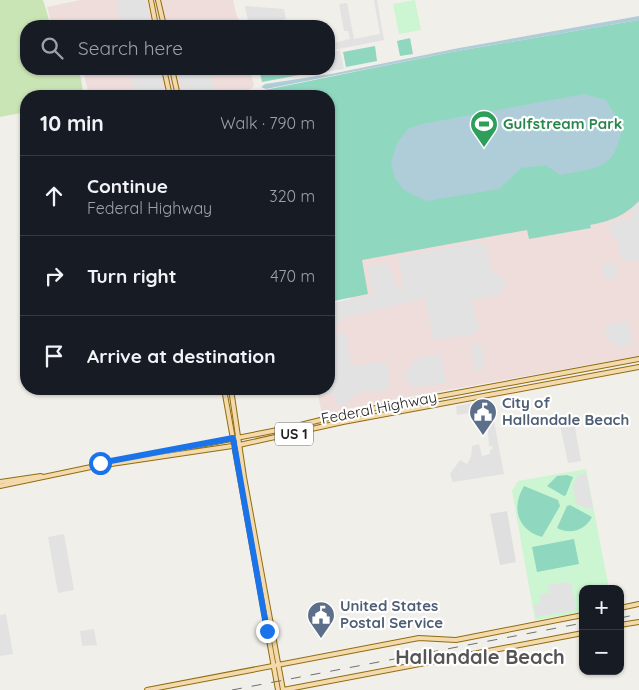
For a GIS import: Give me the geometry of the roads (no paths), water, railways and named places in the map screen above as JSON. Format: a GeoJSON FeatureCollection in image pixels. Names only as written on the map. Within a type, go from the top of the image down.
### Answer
{"type":"FeatureCollection","features":[{"type":"Feature","properties":{"kind":"main road"},"geometry":{"type":"LineString","coordinates":[[151,0],[155,20]]}},
{"type":"Feature","properties":{"kind":"main road"},"geometry":{"type":"LineString","coordinates":[[158,0],[163,20]]}},
{"type":"Feature","properties":{"kind":"main road"},"geometry":{"type":"LineString","coordinates":[[165,75],[169,90]]}},
{"type":"Feature","properties":{"kind":"main road"},"geometry":{"type":"LineString","coordinates":[[173,75],[177,90]]}},
{"type":"Feature","properties":{"kind":"main road","name":"Federal Highway"},"geometry":{"type":"LineString","coordinates":[[91,467],[100,463],[239,437],[349,413],[639,359]]}},
{"type":"Feature","properties":{"kind":"main road","name":"Federal Highway"},"geometry":{"type":"LineString","coordinates":[[0,486],[91,467],[234,446],[343,422],[639,367]]}},
{"type":"Feature","properties":{"kind":"main road"},"geometry":{"type":"LineString","coordinates":[[496,393],[499,388],[510,383]]}},
{"type":"Feature","properties":{"kind":"main road"},"geometry":{"type":"LineString","coordinates":[[479,396],[490,391],[494,386]]}},
{"type":"Feature","properties":{"kind":"main road"},"geometry":{"type":"LineString","coordinates":[[225,395],[261,601],[283,690],[579,634]]}},
{"type":"Feature","properties":{"kind":"main road"},"geometry":{"type":"LineString","coordinates":[[232,395],[239,445],[271,621],[278,690]]}},
{"type":"Feature","properties":{"kind":"main road","name":"Federal Highway"},"geometry":{"type":"LineString","coordinates":[[0,482],[44,476]]}},
{"type":"Feature","properties":{"kind":"main road"},"geometry":{"type":"LineString","coordinates":[[253,553],[261,566]]}},
{"type":"Feature","properties":{"kind":"main road"},"geometry":{"type":"LineString","coordinates":[[255,568],[266,592]]}},
{"type":"Feature","properties":{"kind":"main road"},"geometry":{"type":"LineString","coordinates":[[261,601],[264,603],[267,617],[271,621]]}},
{"type":"Feature","properties":{"kind":"main road"},"geometry":{"type":"LineString","coordinates":[[624,607],[639,604]]}},
{"type":"Feature","properties":{"kind":"main road"},"geometry":{"type":"LineString","coordinates":[[147,690],[419,638],[456,640],[579,616]]}},
{"type":"Feature","properties":{"kind":"main road"},"geometry":{"type":"LineString","coordinates":[[624,624],[639,622]]}},
{"type":"Feature","properties":{"kind":"water"},"geometry":{"type":"Polygon","coordinates":[[[639,16],[639,20],[452,52],[266,89],[261,87],[265,84],[335,75],[335,73],[459,48],[639,16]]]}},
{"type":"Feature","properties":{"kind":"water"},"geometry":{"type":"Polygon","coordinates":[[[584,94],[606,100],[622,128],[619,142],[614,152],[609,160],[602,165],[560,175],[546,165],[521,168],[499,189],[426,201],[404,190],[395,178],[391,163],[397,143],[408,129],[422,124],[584,94]]]}},
{"type":"Feature","properties":{"kind":"railway"},"geometry":{"type":"LineString","coordinates":[[624,617],[639,614]]}},
{"type":"Feature","properties":{"kind":"railway"},"geometry":{"type":"LineString","coordinates":[[232,690],[579,624]]}},
{"type":"Feature","properties":{"kind":"place","name":"Gulfstream Park"},"geometry":{"type":"Point","coordinates":[484,148]}},
{"type":"Feature","properties":{"kind":"place","name":"City of Hallandale Beach"},"geometry":{"type":"Point","coordinates":[483,436]}},
{"type":"Feature","properties":{"kind":"place","name":"United States Postal Service"},"geometry":{"type":"Point","coordinates":[321,639]}},
{"type":"Feature","properties":{"kind":"district","name":"Hallandale Beach"},"geometry":{"type":"Point","coordinates":[480,657]}}]}
